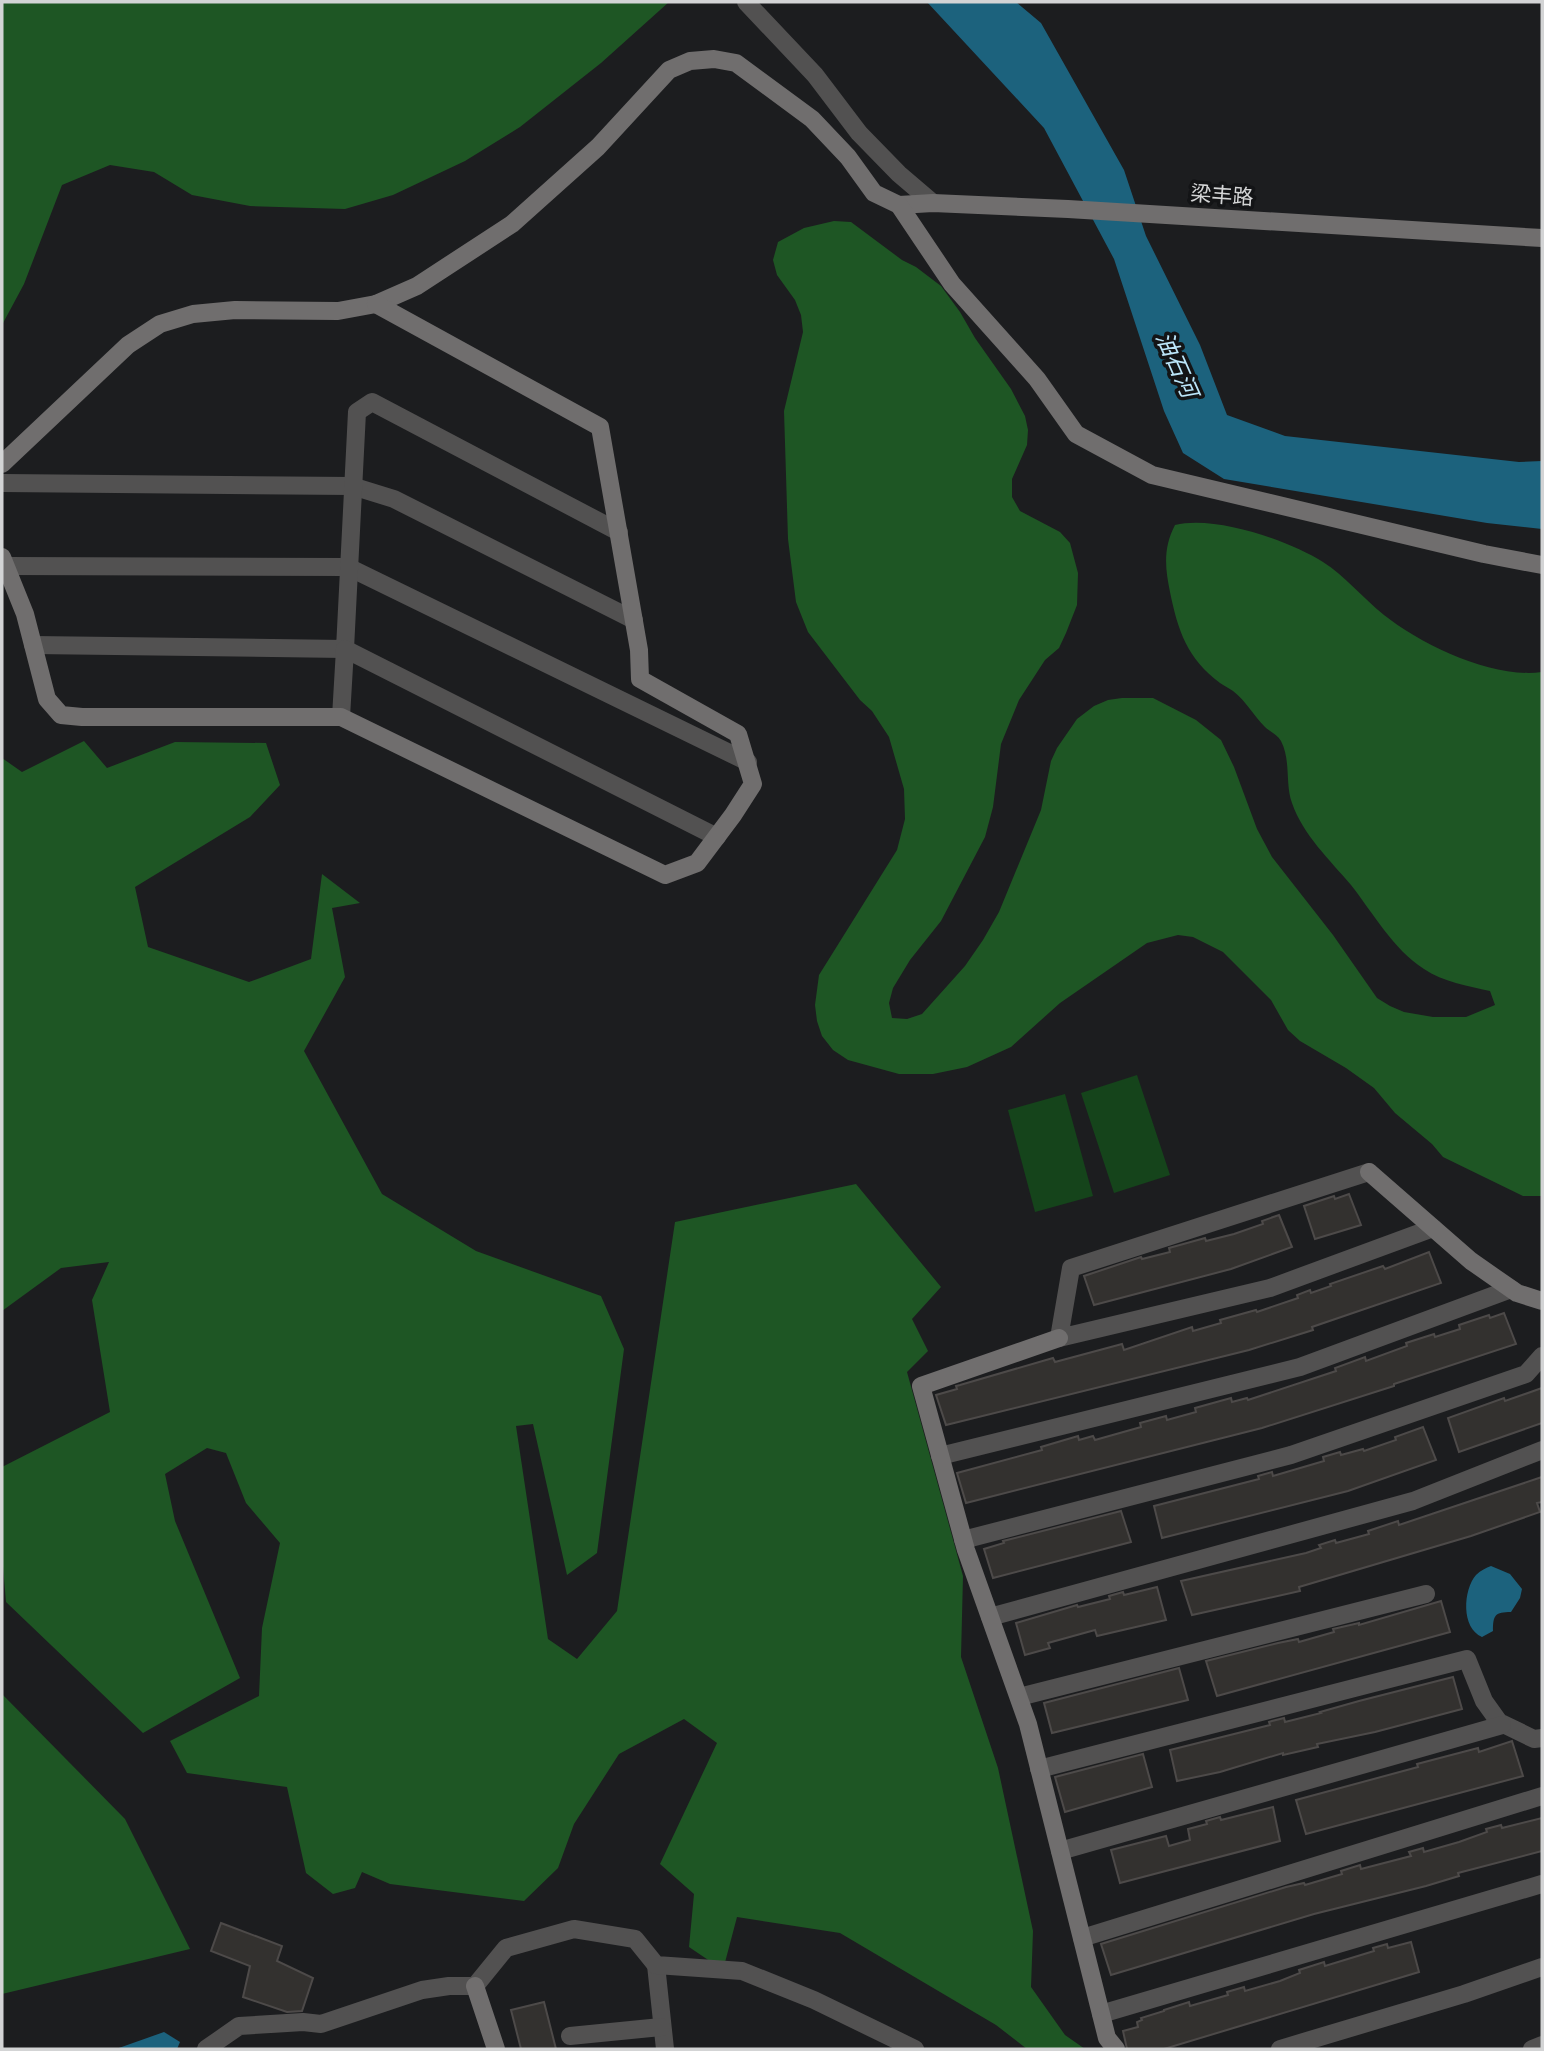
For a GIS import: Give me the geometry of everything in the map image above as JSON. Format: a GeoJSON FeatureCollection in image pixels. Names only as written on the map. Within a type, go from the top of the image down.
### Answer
{"type":"FeatureCollection","features":[{"type":"Feature","properties":{"kind":"street"},"geometry":{"type":"LineString","coordinates":[[746,2],[815,75],[859,133],[899,174],[933,203]]}},
{"type":"Feature","properties":{"kind":"street"},"geometry":{"type":"LineString","coordinates":[[2,464],[128,345],[160,324],[193,314],[235,310],[338,311],[376,304],[417,286],[512,224],[598,147],[669,70],[690,61],[714,59],[736,63],[812,119],[848,157],[874,193],[899,205],[952,284],[1037,379],[1076,434],[1152,475],[1484,554],[1542,565]]}},
{"type":"Feature","properties":{"kind":"street","name":"梁丰路"},"geometry":{"type":"LineString","coordinates":[[899,205],[933,203],[1068,209],[1542,238]]}},
{"type":"Feature","properties":{"kind":"street"},"geometry":{"type":"LineString","coordinates":[[376,304],[600,427],[639,650],[640,679],[738,734],[748,762],[753,784],[697,863],[665,875],[341,717],[82,718],[61,715],[47,699],[25,614],[4,561],[348,567],[748,762]]}},
{"type":"Feature","properties":{"kind":"street"},"geometry":{"type":"LineString","coordinates":[[341,717],[356,412],[372,402],[619,532]]}},
{"type":"Feature","properties":{"kind":"street"},"geometry":{"type":"LineString","coordinates":[[2,483],[352,486],[394,499],[634,620]]}},
{"type":"Feature","properties":{"kind":"street"},"geometry":{"type":"LineString","coordinates":[[33,645],[345,649],[717,837]]}},
{"type":"Feature","properties":{"kind":"street"},"geometry":{"type":"LineString","coordinates":[[1059,1338],[1071,1268],[1369,1172],[1471,1261],[1511,1289],[1542,1301]]}},
{"type":"Feature","properties":{"kind":"street"},"geometry":{"type":"LineString","coordinates":[[1116,2049],[1107,2038],[1028,1724],[963,1540],[921,1385],[1059,1338],[1270,1288],[1433,1228]]}},
{"type":"Feature","properties":{"kind":"street"},"geometry":{"type":"LineString","coordinates":[[940,1456],[1300,1367],[1511,1289]]}},
{"type":"Feature","properties":{"kind":"street"},"geometry":{"type":"LineString","coordinates":[[963,1540],[1292,1455],[1526,1374],[1542,1356]]}},
{"type":"Feature","properties":{"kind":"street"},"geometry":{"type":"LineString","coordinates":[[990,1617],[1413,1501],[1542,1450]]}},
{"type":"Feature","properties":{"kind":"street"},"geometry":{"type":"LineString","coordinates":[[1018,1697],[1426,1594]]}},
{"type":"Feature","properties":{"kind":"street"},"geometry":{"type":"LineString","coordinates":[[1039,1769],[1467,1658],[1484,1701],[1502,1725],[1534,1739],[1542,1738]]}},
{"type":"Feature","properties":{"kind":"street"},"geometry":{"type":"LineString","coordinates":[[1060,1851],[1502,1725]]}},
{"type":"Feature","properties":{"kind":"street"},"geometry":{"type":"LineString","coordinates":[[1082,1938],[1542,1796]]}},
{"type":"Feature","properties":{"kind":"street"},"geometry":{"type":"LineString","coordinates":[[1101,2014],[1542,1884]]}},
{"type":"Feature","properties":{"kind":"street"},"geometry":{"type":"LineString","coordinates":[[475,1986],[506,1948],[574,1929],[635,1939],[656,1965],[665,2049]]}},
{"type":"Feature","properties":{"kind":"street"},"geometry":{"type":"LineString","coordinates":[[656,1965],[742,1971],[814,2000],[915,2049]]}},
{"type":"Feature","properties":{"kind":"street"},"geometry":{"type":"LineString","coordinates":[[1280,2049],[1464,1994],[1542,1967]]}},
{"type":"Feature","properties":{"kind":"street"},"geometry":{"type":"LineString","coordinates":[[206,2049],[239,2026],[303,2022],[320,2024],[422,1990],[475,1986]]}},
{"type":"Feature","properties":{"kind":"street"},"geometry":{"type":"LineString","coordinates":[[475,1986],[496,2049]]}},
{"type":"Feature","properties":{"kind":"street"},"geometry":{"type":"LineString","coordinates":[[570,2036],[661,2027]]}},
{"type":"Feature","properties":{"kind":"street"},"geometry":{"type":"LineString","coordinates":[[1532,2049],[1542,2045]]}},
{"type":"Feature","properties":{"kind":"green space"},"geometry":{"type":"Polygon","coordinates":[[[2,2],[669,2],[601,63],[520,127],[465,161],[393,195],[345,209],[250,206],[192,195],[154,172],[110,165],[62,185],[24,284],[2,325],[2,2]]]}},
{"type":"Feature","properties":{"kind":"green space"},"geometry":{"type":"Polygon","coordinates":[[[834,221],[851,222],[902,260],[916,267],[941,286],[960,312],[1011,389],[1025,416],[1027,445],[1012,479],[1012,497],[1020,511],[1060,532],[1070,543],[1078,573],[1077,605],[1066,633],[1059,648],[1045,660],[1019,700],[1001,744],[993,807],[985,837],[941,921],[910,960],[893,988],[889,1003],[892,1018],[907,1019],[922,1014],[965,966],[999,912],[1041,810],[1051,761],[1057,748],[1077,719],[1094,706],[1122,698],[1153,698],[1196,720],[1221,740],[1257,829],[1272,857],[1333,935],[1377,998],[1404,1012],[1433,1017],[1466,1017],[1495,1005],[1490,991],[1456,983],[1431,973],[1413,961],[1393,941],[1303,826],[1290,796],[1286,756],[1279,739],[1238,695],[1199,664],[1186,643],[1173,606],[1166,566],[1168,542],[1175,525],[1210,523],[1251,532],[1291,546],[1323,562],[1384,615],[1438,648],[1480,665],[1523,673],[1542,672],[1542,1196],[1523,1196],[1443,1157],[1432,1144],[1395,1113],[1374,1088],[1300,1041],[1288,1030],[1271,1000],[1223,952],[1193,937],[1178,935],[1147,943],[1060,1003],[1011,1047],[967,1067],[933,1074],[899,1074],[848,1060],[833,1050],[822,1036],[815,1005],[819,975],[897,850],[905,819],[904,789],[889,737],[872,711],[860,700],[808,632],[796,602],[788,539],[784,411],[803,332],[801,315],[795,300],[777,275],[773,260],[778,242],[804,228],[834,221]]]}},
{"type":"Feature","properties":{"kind":"green space"},"geometry":{"type":"Polygon","coordinates":[[[84,741],[107,768],[175,742],[266,743],[280,785],[250,817],[135,887],[148,947],[249,982],[311,959],[322,874],[360,903],[332,908],[345,977],[304,1051],[382,1194],[476,1251],[601,1296],[624,1349],[597,1553],[567,1575],[533,1424],[516,1426],[548,1639],[577,1659],[617,1611],[675,1222],[856,1184],[941,1287],[912,1319],[928,1351],[907,1372],[963,1576],[961,1657],[998,1768],[1033,1931],[1031,1987],[1065,2035],[1085,2049],[1027,2049],[996,2025],[840,1933],[737,1917],[723,1970],[689,1947],[694,1894],[660,1864],[717,1743],[684,1719],[619,1754],[574,1824],[558,1868],[524,1901],[390,1884],[362,1872],[355,1888],[333,1894],[306,1873],[287,1787],[187,1773],[170,1741],[259,1696],[262,1628],[280,1543],[246,1503],[226,1453],[207,1448],[165,1474],[175,1521],[240,1678],[143,1733],[6,1602],[2,1555],[2,1467],[110,1412],[92,1300],[109,1262],[61,1268],[2,1311],[2,758],[22,772],[84,741]]]}},
{"type":"Feature","properties":{"kind":"green space"},"geometry":{"type":"Polygon","coordinates":[[[1137,1075],[1170,1175],[1114,1193],[1081,1093],[1137,1075]]]}},
{"type":"Feature","properties":{"kind":"green space"},"geometry":{"type":"Polygon","coordinates":[[[1065,1094],[1093,1196],[1035,1212],[1008,1110],[1065,1094]]]}},
{"type":"Feature","properties":{"kind":"green space"},"geometry":{"type":"Polygon","coordinates":[[[2,1694],[125,1819],[190,1949],[2,1994],[2,1694]]]}},
{"type":"Feature","properties":{"kind":"water","name":"油石河"},"geometry":{"type":"Polygon","coordinates":[[[927,2],[1016,2],[1041,23],[1124,170],[1146,236],[1200,345],[1227,415],[1285,436],[1519,462],[1542,461],[1542,529],[1487,523],[1224,479],[1183,453],[1164,411],[1114,259],[1044,128],[927,2]]]}},
{"type":"Feature","properties":{"kind":"water"},"geometry":{"type":"Polygon","coordinates":[[[1491,1566],[1510,1574],[1522,1589],[1511,1612],[1496,1616],[1493,1631],[1482,1637],[1470,1626],[1467,1617],[1468,1590],[1476,1575],[1491,1566]]]}},
{"type":"Feature","properties":{"kind":"water"},"geometry":{"type":"Polygon","coordinates":[[[164,2032],[180,2042],[177,2049],[116,2049],[164,2032]]]}},
{"type":"Feature","properties":{"kind":"building"},"geometry":{"type":"Polygon","coordinates":[[[1349,1194],[1361,1225],[1315,1239],[1304,1206],[1349,1194]]]}},
{"type":"Feature","properties":{"kind":"building"},"geometry":{"type":"Polygon","coordinates":[[[1279,1215],[1292,1247],[1231,1269],[1094,1305],[1084,1276],[1141,1257],[1142,1259],[1170,1252],[1169,1248],[1205,1238],[1206,1241],[1234,1234],[1279,1215]]]}},
{"type":"Feature","properties":{"kind":"building"},"geometry":{"type":"Polygon","coordinates":[[[1429,1252],[1441,1283],[1312,1327],[1313,1330],[1249,1350],[946,1425],[936,1395],[957,1389],[956,1386],[1053,1358],[1055,1362],[1122,1344],[1124,1350],[1192,1327],[1193,1331],[1221,1323],[1220,1320],[1256,1310],[1257,1312],[1298,1298],[1297,1295],[1310,1290],[1311,1293],[1331,1286],[1330,1284],[1383,1266],[1385,1269],[1429,1252]]]}},
{"type":"Feature","properties":{"kind":"building"},"geometry":{"type":"Polygon","coordinates":[[[1504,1313],[1516,1344],[1262,1428],[966,1503],[957,1473],[1042,1450],[1041,1447],[1078,1436],[1079,1440],[1093,1436],[1095,1440],[1141,1427],[1140,1423],[1166,1416],[1167,1420],[1196,1412],[1195,1408],[1231,1398],[1232,1402],[1247,1398],[1248,1400],[1336,1371],[1335,1368],[1365,1357],[1366,1361],[1407,1346],[1406,1343],[1434,1334],[1435,1337],[1460,1329],[1459,1325],[1504,1313]]]}},
{"type":"Feature","properties":{"kind":"building"},"geometry":{"type":"Polygon","coordinates":[[[1542,1388],[1542,1423],[1459,1452],[1448,1418],[1542,1388]]]}},
{"type":"Feature","properties":{"kind":"building"},"geometry":{"type":"Polygon","coordinates":[[[1423,1427],[1436,1460],[1348,1491],[1162,1538],[1154,1506],[1259,1479],[1258,1476],[1272,1472],[1273,1476],[1324,1461],[1323,1457],[1340,1452],[1341,1455],[1363,1449],[1364,1451],[1423,1427]]]}},
{"type":"Feature","properties":{"kind":"building"},"geometry":{"type":"Polygon","coordinates":[[[1542,1477],[1542,1502],[1537,1503],[1540,1512],[1471,1536],[1299,1587],[1300,1591],[1192,1615],[1181,1581],[1306,1553],[1321,1548],[1319,1545],[1369,1534],[1368,1531],[1398,1521],[1399,1525],[1542,1477]]]}},
{"type":"Feature","properties":{"kind":"building"},"geometry":{"type":"Polygon","coordinates":[[[1121,1511],[1131,1542],[993,1578],[984,1549],[1004,1543],[1003,1541],[1121,1511]]]}},
{"type":"Feature","properties":{"kind":"building"},"geometry":{"type":"Polygon","coordinates":[[[1157,1587],[1166,1620],[1097,1636],[1095,1630],[1048,1643],[1050,1648],[1025,1655],[1016,1623],[1077,1605],[1078,1607],[1110,1599],[1109,1596],[1123,1592],[1124,1595],[1157,1587]]]}},
{"type":"Feature","properties":{"kind":"building"},"geometry":{"type":"Polygon","coordinates":[[[1441,1601],[1450,1632],[1217,1696],[1206,1661],[1278,1643],[1298,1639],[1299,1642],[1334,1632],[1333,1629],[1359,1625],[1441,1601]]]}},
{"type":"Feature","properties":{"kind":"building"},"geometry":{"type":"Polygon","coordinates":[[[1179,1668],[1188,1700],[1052,1733],[1044,1703],[1179,1668]]]}},
{"type":"Feature","properties":{"kind":"building"},"geometry":{"type":"Polygon","coordinates":[[[1453,1677],[1462,1709],[1177,1781],[1170,1750],[1270,1725],[1269,1722],[1272,1721],[1284,1718],[1285,1722],[1453,1677]]]}},
{"type":"Feature","properties":{"kind":"building"},"geometry":{"type":"Polygon","coordinates":[[[1512,1741],[1523,1776],[1306,1834],[1296,1800],[1418,1767],[1417,1764],[1478,1748],[1479,1752],[1512,1741]]]}},
{"type":"Feature","properties":{"kind":"building"},"geometry":{"type":"Polygon","coordinates":[[[1143,1754],[1152,1787],[1065,1812],[1055,1777],[1143,1754]]]}},
{"type":"Feature","properties":{"kind":"building"},"geometry":{"type":"Polygon","coordinates":[[[1273,1807],[1280,1841],[1120,1883],[1111,1850],[1166,1836],[1169,1846],[1190,1840],[1188,1829],[1207,1824],[1206,1821],[1273,1807]]]}},
{"type":"Feature","properties":{"kind":"building"},"geometry":{"type":"Polygon","coordinates":[[[1542,1818],[1542,1851],[1458,1873],[1459,1876],[1426,1886],[1314,1914],[1111,1975],[1101,1944],[1286,1887],[1305,1885],[1342,1874],[1341,1871],[1360,1865],[1361,1869],[1411,1856],[1409,1852],[1423,1848],[1424,1852],[1459,1842],[1487,1832],[1486,1829],[1501,1825],[1502,1828],[1542,1818]]]}},
{"type":"Feature","properties":{"kind":"building"},"geometry":{"type":"Polygon","coordinates":[[[221,1923],[282,1946],[277,1961],[313,1978],[302,2011],[287,2012],[243,1997],[250,1966],[211,1951],[221,1923]]]}},
{"type":"Feature","properties":{"kind":"building"},"geometry":{"type":"Polygon","coordinates":[[[1411,1942],[1419,1972],[1164,2049],[1127,2049],[1123,2031],[1138,2027],[1137,2022],[1142,2020],[1141,2018],[1189,2002],[1190,2006],[1228,1995],[1227,1992],[1244,1987],[1245,1991],[1280,1981],[1300,1973],[1299,1970],[1324,1962],[1325,1966],[1374,1951],[1373,1948],[1387,1944],[1388,1948],[1411,1942]]]}},
{"type":"Feature","properties":{"kind":"building"},"geometry":{"type":"Polygon","coordinates":[[[544,2002],[556,2049],[521,2049],[511,2010],[544,2002]]]}}]}
